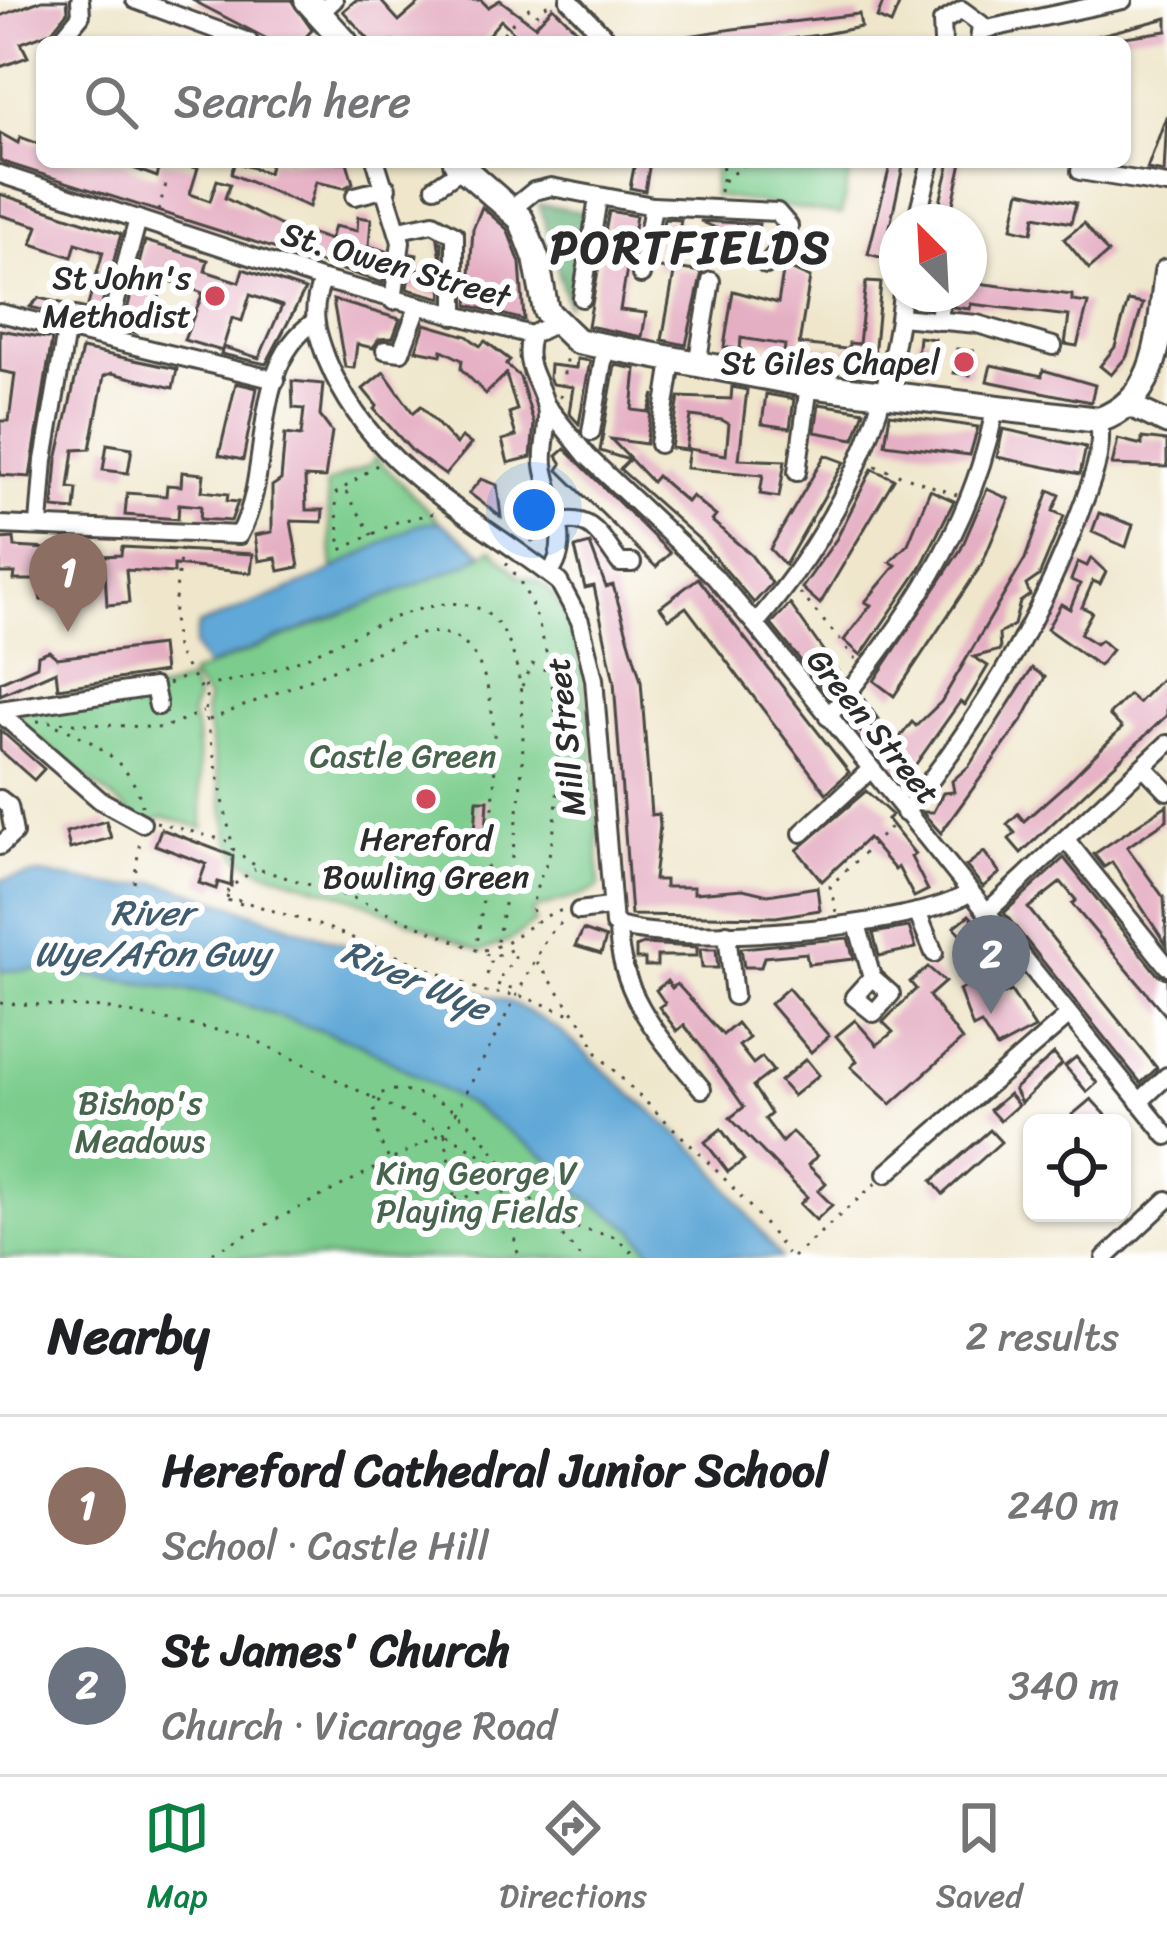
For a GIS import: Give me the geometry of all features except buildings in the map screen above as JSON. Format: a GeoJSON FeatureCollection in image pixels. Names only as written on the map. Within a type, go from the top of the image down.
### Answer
{"type":"FeatureCollection","features":[{"type":"Feature","properties":{"kind":"highway"},"geometry":{"type":"LineString","coordinates":[[464,168],[513,208],[533,244],[542,330]]}},
{"type":"Feature","properties":{"kind":"highway"},"geometry":{"type":"LineString","coordinates":[[1099,420],[1129,404],[1153,368],[1167,272]]}},
{"type":"Feature","properties":{"kind":"highway","name":"St. Owen Street"},"geometry":{"type":"LineString","coordinates":[[542,330],[605,349],[809,385],[1099,420]]}},
{"type":"Feature","properties":{"kind":"main road"},"geometry":{"type":"LineString","coordinates":[[1129,404],[1167,423]]}},
{"type":"Feature","properties":{"kind":"street"},"geometry":{"type":"LineString","coordinates":[[64,36],[81,15],[80,0]]}},
{"type":"Feature","properties":{"kind":"street"},"geometry":{"type":"LineString","coordinates":[[135,0],[233,36]]}},
{"type":"Feature","properties":{"kind":"street"},"geometry":{"type":"LineString","coordinates":[[568,0],[604,36]]}},
{"type":"Feature","properties":{"kind":"street"},"geometry":{"type":"LineString","coordinates":[[935,0],[952,13],[977,21],[1123,0]]}},
{"type":"Feature","properties":{"kind":"street"},"geometry":{"type":"LineString","coordinates":[[943,36],[942,22],[952,13]]}},
{"type":"Feature","properties":{"kind":"street"},"geometry":{"type":"LineString","coordinates":[[379,168],[399,230],[400,267],[393,301]]}},
{"type":"Feature","properties":{"kind":"street"},"geometry":{"type":"LineString","coordinates":[[434,187],[456,168]]}},
{"type":"Feature","properties":{"kind":"street"},"geometry":{"type":"LineString","coordinates":[[920,204],[930,168]]}},
{"type":"Feature","properties":{"kind":"street"},"geometry":{"type":"LineString","coordinates":[[1080,171],[1167,184]]}},
{"type":"Feature","properties":{"kind":"street","name":"St. Owen Street"},"geometry":{"type":"LineString","coordinates":[[0,174],[393,301],[542,330]]}},
{"type":"Feature","properties":{"kind":"street"},"geometry":{"type":"LineString","coordinates":[[513,208],[544,187],[653,206],[718,206],[786,218],[784,244],[766,265]]}},
{"type":"Feature","properties":{"kind":"street"},"geometry":{"type":"LineString","coordinates":[[355,196],[388,188]]}},
{"type":"Feature","properties":{"kind":"street"},"geometry":{"type":"LineString","coordinates":[[582,298],[598,198]]}},
{"type":"Feature","properties":{"kind":"street"},"geometry":{"type":"LineString","coordinates":[[641,275],[653,206]]}},
{"type":"Feature","properties":{"kind":"street"},"geometry":{"type":"LineString","coordinates":[[107,335],[146,222]]}},
{"type":"Feature","properties":{"kind":"street"},"geometry":{"type":"LineString","coordinates":[[399,230],[433,223],[455,236],[455,316]]}},
{"type":"Feature","properties":{"kind":"street"},"geometry":{"type":"LineString","coordinates":[[323,280],[314,322],[357,421],[385,453],[549,574],[560,560],[545,448],[551,411],[527,365],[542,330]]}},
{"type":"Feature","properties":{"kind":"street"},"geometry":{"type":"LineString","coordinates":[[698,365],[711,281]]}},
{"type":"Feature","properties":{"kind":"street"},"geometry":{"type":"LineString","coordinates":[[385,350],[401,352],[410,341],[418,307]]}},
{"type":"Feature","properties":{"kind":"street"},"geometry":{"type":"LineString","coordinates":[[755,624],[791,583],[862,461],[900,312]]}},
{"type":"Feature","properties":{"kind":"street"},"geometry":{"type":"LineString","coordinates":[[939,320],[940,312]]}},
{"type":"Feature","properties":{"kind":"street"},"geometry":{"type":"LineString","coordinates":[[0,313],[107,335],[276,380]]}},
{"type":"Feature","properties":{"kind":"street"},"geometry":{"type":"LineString","coordinates":[[900,317],[976,324],[1053,346]]}},
{"type":"Feature","properties":{"kind":"street"},"geometry":{"type":"LineString","coordinates":[[0,525],[230,538],[245,524],[276,380],[295,337],[314,322]]}},
{"type":"Feature","properties":{"kind":"street"},"geometry":{"type":"LineString","coordinates":[[39,524],[44,460],[67,326]]}},
{"type":"Feature","properties":{"kind":"street"},"geometry":{"type":"LineString","coordinates":[[591,432],[605,349]]}},
{"type":"Feature","properties":{"kind":"street"},"geometry":{"type":"LineString","coordinates":[[659,444],[672,361]]}},
{"type":"Feature","properties":{"kind":"street"},"geometry":{"type":"LineString","coordinates":[[796,472],[809,385]]}},
{"type":"Feature","properties":{"kind":"street"},"geometry":{"type":"LineString","coordinates":[[828,717],[934,576],[986,457],[994,409]]}},
{"type":"Feature","properties":{"kind":"street","name":"Green Street"},"geometry":{"type":"LineString","coordinates":[[551,411],[573,440],[714,576],[755,624],[1167,1136]]}},
{"type":"Feature","properties":{"kind":"street"},"geometry":{"type":"LineString","coordinates":[[905,813],[958,747],[1025,639],[1090,483],[1102,438],[1099,420]]}},
{"type":"Feature","properties":{"kind":"street"},"geometry":{"type":"LineString","coordinates":[[545,448],[558,438],[573,440]]}},
{"type":"Feature","properties":{"kind":"street"},"geometry":{"type":"LineString","coordinates":[[557,523],[588,522],[620,563],[632,562]]}},
{"type":"Feature","properties":{"kind":"street","name":"Mill Street"},"geometry":{"type":"LineString","coordinates":[[549,574],[573,602],[594,679],[609,908]]}},
{"type":"Feature","properties":{"kind":"street"},"geometry":{"type":"LineString","coordinates":[[0,712],[154,687],[158,706]]}},
{"type":"Feature","properties":{"kind":"street"},"geometry":{"type":"LineString","coordinates":[[0,712],[100,800],[142,823]]}},
{"type":"Feature","properties":{"kind":"street"},"geometry":{"type":"LineString","coordinates":[[987,912],[1167,744]]}},
{"type":"Feature","properties":{"kind":"street"},"geometry":{"type":"LineString","coordinates":[[1144,766],[1167,790]]}},
{"type":"Feature","properties":{"kind":"street"},"geometry":{"type":"LineString","coordinates":[[802,832],[870,770]]}},
{"type":"Feature","properties":{"kind":"street"},"geometry":{"type":"LineString","coordinates":[[0,799],[9,806],[14,833],[0,846]]}},
{"type":"Feature","properties":{"kind":"street"},"geometry":{"type":"LineString","coordinates":[[1067,842],[1167,966]]}},
{"type":"Feature","properties":{"kind":"street"},"geometry":{"type":"LineString","coordinates":[[618,926],[727,933],[848,925],[917,912],[970,892]]}},
{"type":"Feature","properties":{"kind":"street"},"geometry":{"type":"LineString","coordinates":[[579,911],[609,908],[618,926],[618,954],[635,1000],[647,1023],[703,1089]]}},
{"type":"Feature","properties":{"kind":"street"},"geometry":{"type":"LineString","coordinates":[[917,912],[934,953]]}},
{"type":"Feature","properties":{"kind":"street"},"geometry":{"type":"LineString","coordinates":[[848,925],[872,977]]}},
{"type":"Feature","properties":{"kind":"street"},"geometry":{"type":"LineString","coordinates":[[727,933],[734,996]]}},
{"type":"Feature","properties":{"kind":"street"},"geometry":{"type":"LineString","coordinates":[[886,1174],[1067,1017]]}},
{"type":"Feature","properties":{"kind":"street"},"geometry":{"type":"LineString","coordinates":[[1139,1102],[1167,1076]]}},
{"type":"Feature","properties":{"kind":"street"},"geometry":{"type":"LineString","coordinates":[[1105,1258],[1167,1200]]}},
{"type":"Feature","properties":{"kind":"path"},"geometry":{"type":"LineString","coordinates":[[501,36],[527,7],[536,15],[552,0]]}},
{"type":"Feature","properties":{"kind":"path"},"geometry":{"type":"LineString","coordinates":[[537,168],[544,187]]}},
{"type":"Feature","properties":{"kind":"path"},"geometry":{"type":"LineString","coordinates":[[718,206],[723,168]]}},
{"type":"Feature","properties":{"kind":"path"},"geometry":{"type":"LineString","coordinates":[[722,183],[740,168]]}},
{"type":"Feature","properties":{"kind":"path"},"geometry":{"type":"LineString","coordinates":[[146,222],[169,178]]}},
{"type":"Feature","properties":{"kind":"path"},"geometry":{"type":"LineString","coordinates":[[551,411],[568,347]]}},
{"type":"Feature","properties":{"kind":"path"},"geometry":{"type":"LineString","coordinates":[[374,537],[360,524],[346,484],[376,467],[385,453]]}},
{"type":"Feature","properties":{"kind":"path"},"geometry":{"type":"LineString","coordinates":[[862,461],[969,499]]}},
{"type":"Feature","properties":{"kind":"path"},"geometry":{"type":"LineString","coordinates":[[346,491],[335,494],[341,550],[397,522],[456,509]]}},
{"type":"Feature","properties":{"kind":"path"},"geometry":{"type":"LineString","coordinates":[[183,535],[173,616],[176,651],[202,687],[230,842]]}},
{"type":"Feature","properties":{"kind":"path"},"geometry":{"type":"LineString","coordinates":[[506,563],[520,578],[542,630],[557,760],[551,848],[531,911],[535,922]]}},
{"type":"Feature","properties":{"kind":"path"},"geometry":{"type":"LineString","coordinates":[[791,583],[866,670]]}},
{"type":"Feature","properties":{"kind":"path"},"geometry":{"type":"LineString","coordinates":[[202,687],[282,668],[369,628],[453,604],[478,609],[496,624],[521,688],[526,722],[518,820],[496,948]]}},
{"type":"Feature","properties":{"kind":"path"},"geometry":{"type":"LineString","coordinates":[[208,721],[424,633],[447,631],[467,642],[482,660],[494,735],[479,949]]}},
{"type":"Feature","properties":{"kind":"path"},"geometry":{"type":"LineString","coordinates":[[521,688],[532,664],[548,671]]}},
{"type":"Feature","properties":{"kind":"path"},"geometry":{"type":"LineString","coordinates":[[154,687],[189,675]]}},
{"type":"Feature","properties":{"kind":"path"},"geometry":{"type":"LineString","coordinates":[[56,725],[83,722],[162,728],[205,712]]}},
{"type":"Feature","properties":{"kind":"path"},"geometry":{"type":"LineString","coordinates":[[37,721],[96,744],[139,791],[142,823],[134,883]]}},
{"type":"Feature","properties":{"kind":"path"},"geometry":{"type":"LineString","coordinates":[[848,925],[830,886],[905,813]]}},
{"type":"Feature","properties":{"kind":"path"},"geometry":{"type":"LineString","coordinates":[[142,823],[169,821],[230,842],[256,868],[353,898],[493,956],[513,949],[515,957],[496,984],[572,1015]]}},
{"type":"Feature","properties":{"kind":"path"},"geometry":{"type":"LineString","coordinates":[[226,896],[228,889],[256,868]]}},
{"type":"Feature","properties":{"kind":"path"},"geometry":{"type":"LineString","coordinates":[[226,896],[242,904]]}},
{"type":"Feature","properties":{"kind":"path"},"geometry":{"type":"LineString","coordinates":[[226,896],[328,928],[485,992],[519,993]]}},
{"type":"Feature","properties":{"kind":"path"},"geometry":{"type":"LineString","coordinates":[[479,949],[496,948],[553,912],[579,911]]}},
{"type":"Feature","properties":{"kind":"path"},"geometry":{"type":"LineString","coordinates":[[202,1258],[445,1132],[555,926],[579,911]]}},
{"type":"Feature","properties":{"kind":"path"},"geometry":{"type":"LineString","coordinates":[[487,975],[493,956]]}},
{"type":"Feature","properties":{"kind":"path"},"geometry":{"type":"LineString","coordinates":[[536,961],[608,1065],[754,1206],[791,1258],[886,1174]]}},
{"type":"Feature","properties":{"kind":"path"},"geometry":{"type":"LineString","coordinates":[[0,1003],[104,1008],[247,1036],[375,1095],[507,1171]]}},
{"type":"Feature","properties":{"kind":"path"},"geometry":{"type":"LineString","coordinates":[[375,1095],[411,1091],[458,1112],[581,1258]]}},
{"type":"Feature","properties":{"kind":"path"},"geometry":{"type":"LineString","coordinates":[[375,1095],[372,1128],[388,1163],[420,1191],[454,1197],[500,1179],[507,1171]]}},
{"type":"Feature","properties":{"kind":"path"},"geometry":{"type":"LineString","coordinates":[[445,1132],[454,1197]]}},
{"type":"Feature","properties":{"kind":"path"},"geometry":{"type":"LineString","coordinates":[[500,1179],[519,1258]]}},
{"type":"Feature","properties":{"kind":"path"},"geometry":{"type":"LineString","coordinates":[[551,1222],[615,1237],[638,1258]]}},
{"type":"Feature","properties":{"kind":"green space"},"geometry":{"type":"Polygon","coordinates":[[[715,168],[851,168],[841,215],[713,196],[715,168]]]}},
{"type":"Feature","properties":{"kind":"green space"},"geometry":{"type":"Polygon","coordinates":[[[539,204],[586,213],[568,306],[539,204]]]}},
{"type":"Feature","properties":{"kind":"green space"},"geometry":{"type":"Polygon","coordinates":[[[375,457],[439,521],[417,525],[333,569],[326,484],[371,464],[375,457]]]}},
{"type":"Feature","properties":{"kind":"green space","name":"Castle Green"},"geometry":{"type":"Polygon","coordinates":[[[492,549],[520,577],[545,587],[565,616],[579,658],[594,763],[599,887],[532,911],[535,922],[511,940],[481,951],[353,898],[261,870],[239,857],[230,841],[205,712],[207,698],[189,675],[466,565],[492,549]]]}},
{"type":"Feature","properties":{"kind":"green space"},"geometry":{"type":"Polygon","coordinates":[[[189,680],[197,699],[191,714],[197,734],[203,828],[164,817],[143,823],[18,722],[19,713],[162,690],[189,680]]]}},
{"type":"Feature","properties":{"kind":"green space","name":"Bishop's Meadows"},"geometry":{"type":"Polygon","coordinates":[[[44,969],[212,994],[360,1044],[471,1106],[550,1160],[572,1189],[633,1229],[657,1258],[0,1258],[0,971],[44,969]]]}},
{"type":"Feature","properties":{"kind":"water"},"geometry":{"type":"Polygon","coordinates":[[[439,521],[482,553],[466,565],[206,667],[194,646],[199,625],[313,580],[417,525],[439,521]]]}},
{"type":"Feature","properties":{"kind":"water"},"geometry":{"type":"Polygon","coordinates":[[[40,874],[125,887],[155,882],[190,891],[515,1004],[558,1029],[708,1161],[781,1258],[657,1258],[633,1229],[572,1189],[550,1160],[471,1106],[360,1044],[212,994],[44,969],[0,971],[0,880],[40,874]]]}},
{"type":"Feature","properties":{"kind":"place","name":"St John's Methodist"},"geometry":{"type":"Point","coordinates":[215,296]}},
{"type":"Feature","properties":{"kind":"place","name":"St Giles Chapel"},"geometry":{"type":"Point","coordinates":[964,362]}},
{"type":"Feature","properties":{"kind":"place","name":"Hereford Cathedral Junior School"},"geometry":{"type":"Point","coordinates":[68,632]}},
{"type":"Feature","properties":{"kind":"place","name":"Hereford Bowling Green"},"geometry":{"type":"Point","coordinates":[426,799]}},
{"type":"Feature","properties":{"kind":"place","name":"St James' Church"},"geometry":{"type":"Point","coordinates":[991,1014]}},
{"type":"Feature","properties":{"kind":"district","name":"PORTFIELDS"},"geometry":{"type":"Point","coordinates":[691,247]}},
{"type":"Feature","properties":{"kind":"water label","name":"River Wye/Afon Gwy"},"geometry":{"type":"Point","coordinates":[152,932]}},
{"type":"Feature","properties":{"kind":"water label","name":"River Wye"},"geometry":{"type":"Point","coordinates":[416,979]}},
{"type":"Feature","properties":{"kind":"park label","name":"King George V Playing Fields"},"geometry":{"type":"Point","coordinates":[477,1191]}}]}
